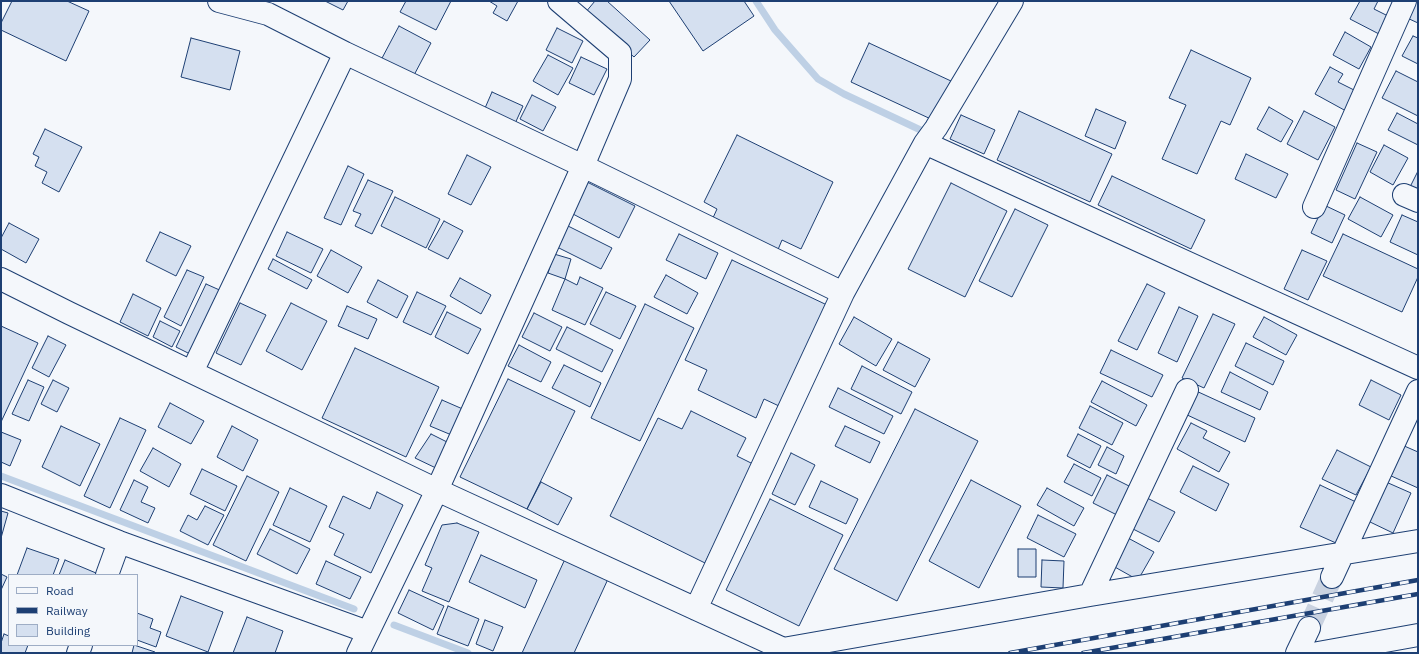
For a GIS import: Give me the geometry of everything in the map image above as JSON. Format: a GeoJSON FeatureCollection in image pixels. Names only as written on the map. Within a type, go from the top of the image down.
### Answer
{"type":"FeatureCollection","features":[{"type":"Feature","properties":{"kind":"street"},"geometry":{"type":"LineString","coordinates":[[219,1],[268,14],[345,53],[583,166],[843,293]]}},
{"type":"Feature","properties":{"kind":"street"},"geometry":{"type":"LineString","coordinates":[[358,653],[437,490],[583,166],[620,79],[620,53],[560,1]]}},
{"type":"Feature","properties":{"kind":"street"},"geometry":{"type":"LineString","coordinates":[[696,609],[843,293],[931,136],[1012,1]]}},
{"type":"Feature","properties":{"kind":"street"},"geometry":{"type":"LineString","coordinates":[[1314,207],[1406,1]]}},
{"type":"Feature","properties":{"kind":"street"},"geometry":{"type":"LineString","coordinates":[[192,372],[345,53]]}},
{"type":"Feature","properties":{"kind":"street"},"geometry":{"type":"LineString","coordinates":[[931,136],[1418,368]]}},
{"type":"Feature","properties":{"kind":"street"},"geometry":{"type":"LineString","coordinates":[[1,279],[437,490],[788,651],[1090,595],[1418,541]]}},
{"type":"Feature","properties":{"kind":"street"},"geometry":{"type":"LineString","coordinates":[[1090,595],[1188,390]]}},
{"type":"Feature","properties":{"kind":"street"},"geometry":{"type":"LineString","coordinates":[[1332,577],[1418,391]]}},
{"type":"Feature","properties":{"kind":"street"},"geometry":{"type":"LineString","coordinates":[[1,495],[119,542],[368,632]]}},
{"type":"Feature","properties":{"kind":"street"},"geometry":{"type":"LineString","coordinates":[[106,574],[119,542]]}},
{"type":"Feature","properties":{"kind":"street"},"geometry":{"type":"LineString","coordinates":[[1297,653],[1309,628]]}},
{"type":"Feature","properties":{"kind":"street"},"geometry":{"type":"LineString","coordinates":[[1318,653],[1418,635]]}},
{"type":"Feature","properties":{"kind":"building"},"geometry":{"type":"Polygon","coordinates":[[[12,1],[67,1],[89,11],[66,61],[1,30],[1,23],[12,1]]]}},
{"type":"Feature","properties":{"kind":"building"},"geometry":{"type":"Polygon","coordinates":[[[325,1],[348,1],[343,10],[325,1]]]}},
{"type":"Feature","properties":{"kind":"building"},"geometry":{"type":"Polygon","coordinates":[[[406,1],[451,1],[436,30],[400,12],[406,1]]]}},
{"type":"Feature","properties":{"kind":"building"},"geometry":{"type":"Polygon","coordinates":[[[489,1],[518,1],[507,21],[493,13],[497,6],[489,1]]]}},
{"type":"Feature","properties":{"kind":"building"},"geometry":{"type":"Polygon","coordinates":[[[595,1],[607,1],[650,40],[634,57],[585,13],[595,1]]]}},
{"type":"Feature","properties":{"kind":"building"},"geometry":{"type":"Polygon","coordinates":[[[669,1],[744,1],[754,16],[703,51],[669,1]]]}},
{"type":"Feature","properties":{"kind":"building"},"geometry":{"type":"Polygon","coordinates":[[[1360,1],[1378,1],[1374,9],[1388,16],[1379,34],[1350,19],[1360,1]]]}},
{"type":"Feature","properties":{"kind":"building"},"geometry":{"type":"Polygon","coordinates":[[[1413,1],[1418,1],[1418,23],[1405,17],[1413,1]]]}},
{"type":"Feature","properties":{"kind":"building"},"geometry":{"type":"Polygon","coordinates":[[[399,26],[431,43],[413,77],[381,60],[399,26]]]}},
{"type":"Feature","properties":{"kind":"building"},"geometry":{"type":"Polygon","coordinates":[[[557,28],[583,41],[572,63],[546,50],[557,28]]]}},
{"type":"Feature","properties":{"kind":"building"},"geometry":{"type":"Polygon","coordinates":[[[1345,32],[1371,47],[1359,69],[1333,55],[1345,32]]]}},
{"type":"Feature","properties":{"kind":"building"},"geometry":{"type":"Polygon","coordinates":[[[1413,36],[1418,38],[1418,64],[1402,56],[1413,36]]]}},
{"type":"Feature","properties":{"kind":"building"},"geometry":{"type":"Polygon","coordinates":[[[191,38],[240,51],[230,90],[181,77],[191,38]]]}},
{"type":"Feature","properties":{"kind":"building"},"geometry":{"type":"Polygon","coordinates":[[[869,43],[951,81],[933,120],[851,82],[869,43]]]}},
{"type":"Feature","properties":{"kind":"building"},"geometry":{"type":"Polygon","coordinates":[[[1191,50],[1251,78],[1230,125],[1221,121],[1197,174],[1162,159],[1186,105],[1169,98],[1191,50]]]}},
{"type":"Feature","properties":{"kind":"building"},"geometry":{"type":"Polygon","coordinates":[[[548,55],[573,68],[558,95],[533,81],[548,55]]]}},
{"type":"Feature","properties":{"kind":"building"},"geometry":{"type":"Polygon","coordinates":[[[581,57],[607,69],[594,95],[569,83],[581,57]]]}},
{"type":"Feature","properties":{"kind":"building"},"geometry":{"type":"Polygon","coordinates":[[[1330,67],[1343,74],[1338,82],[1356,91],[1346,111],[1315,94],[1330,67]]]}},
{"type":"Feature","properties":{"kind":"building"},"geometry":{"type":"Polygon","coordinates":[[[1396,71],[1418,82],[1418,116],[1382,98],[1396,71]]]}},
{"type":"Feature","properties":{"kind":"building"},"geometry":{"type":"Polygon","coordinates":[[[492,92],[523,106],[513,128],[482,115],[492,92]]]}},
{"type":"Feature","properties":{"kind":"building"},"geometry":{"type":"Polygon","coordinates":[[[532,95],[556,107],[543,131],[520,119],[532,95]]]}},
{"type":"Feature","properties":{"kind":"building"},"geometry":{"type":"Polygon","coordinates":[[[1269,107],[1293,121],[1281,142],[1257,129],[1269,107]]]}},
{"type":"Feature","properties":{"kind":"building"},"geometry":{"type":"Polygon","coordinates":[[[1096,109],[1126,122],[1115,149],[1085,136],[1096,109]]]}},
{"type":"Feature","properties":{"kind":"building"},"geometry":{"type":"Polygon","coordinates":[[[1019,111],[1112,154],[1090,202],[997,160],[1019,111]]]}},
{"type":"Feature","properties":{"kind":"building"},"geometry":{"type":"Polygon","coordinates":[[[1304,111],[1335,127],[1318,160],[1287,144],[1304,111]]]}},
{"type":"Feature","properties":{"kind":"building"},"geometry":{"type":"Polygon","coordinates":[[[1397,113],[1418,124],[1418,145],[1388,130],[1397,113]]]}},
{"type":"Feature","properties":{"kind":"building"},"geometry":{"type":"Polygon","coordinates":[[[961,115],[995,130],[984,154],[950,139],[961,115]]]}},
{"type":"Feature","properties":{"kind":"building"},"geometry":{"type":"Polygon","coordinates":[[[45,129],[82,147],[59,192],[42,183],[47,172],[35,166],[39,157],[33,154],[45,129]]]}},
{"type":"Feature","properties":{"kind":"building"},"geometry":{"type":"Polygon","coordinates":[[[737,135],[833,182],[801,249],[782,240],[777,252],[712,220],[717,209],[704,202],[737,135]]]}},
{"type":"Feature","properties":{"kind":"building"},"geometry":{"type":"Polygon","coordinates":[[[1357,143],[1377,152],[1355,199],[1336,190],[1357,143]]]}},
{"type":"Feature","properties":{"kind":"building"},"geometry":{"type":"Polygon","coordinates":[[[1384,145],[1408,158],[1393,185],[1370,172],[1384,145]]]}},
{"type":"Feature","properties":{"kind":"building"},"geometry":{"type":"Polygon","coordinates":[[[1246,154],[1288,174],[1276,198],[1235,179],[1246,154]]]}},
{"type":"Feature","properties":{"kind":"building"},"geometry":{"type":"Polygon","coordinates":[[[467,155],[491,167],[471,205],[448,194],[467,155]]]}},
{"type":"Feature","properties":{"kind":"building"},"geometry":{"type":"Polygon","coordinates":[[[348,166],[364,174],[341,225],[324,218],[348,166]]]}},
{"type":"Feature","properties":{"kind":"building"},"geometry":{"type":"Polygon","coordinates":[[[1418,171],[1418,191],[1410,187],[1418,171]]]}},
{"type":"Feature","properties":{"kind":"building"},"geometry":{"type":"Polygon","coordinates":[[[1112,176],[1205,220],[1191,249],[1098,205],[1112,176]]]}},
{"type":"Feature","properties":{"kind":"building"},"geometry":{"type":"Polygon","coordinates":[[[368,180],[393,191],[372,234],[355,226],[361,214],[353,211],[368,180]]]}},
{"type":"Feature","properties":{"kind":"building"},"geometry":{"type":"Polygon","coordinates":[[[587,182],[635,206],[619,238],[571,213],[587,182]]]}},
{"type":"Feature","properties":{"kind":"building"},"geometry":{"type":"Polygon","coordinates":[[[951,183],[1007,211],[965,297],[908,269],[951,183]]]}},
{"type":"Feature","properties":{"kind":"building"},"geometry":{"type":"Polygon","coordinates":[[[395,197],[440,219],[426,248],[381,226],[395,197]]]}},
{"type":"Feature","properties":{"kind":"building"},"geometry":{"type":"Polygon","coordinates":[[[1360,197],[1393,215],[1381,237],[1348,219],[1360,197]]]}},
{"type":"Feature","properties":{"kind":"building"},"geometry":{"type":"Polygon","coordinates":[[[1324,205],[1345,215],[1332,243],[1311,233],[1324,205]]]}},
{"type":"Feature","properties":{"kind":"building"},"geometry":{"type":"Polygon","coordinates":[[[1015,209],[1048,225],[1012,297],[979,281],[1015,209]]]}},
{"type":"Feature","properties":{"kind":"building"},"geometry":{"type":"Polygon","coordinates":[[[1402,215],[1418,222],[1418,255],[1390,242],[1402,215]]]}},
{"type":"Feature","properties":{"kind":"building"},"geometry":{"type":"Polygon","coordinates":[[[444,221],[463,231],[448,259],[428,249],[444,221]]]}},
{"type":"Feature","properties":{"kind":"building"},"geometry":{"type":"Polygon","coordinates":[[[9,223],[39,239],[26,263],[1,249],[1,238],[9,223]]]}},
{"type":"Feature","properties":{"kind":"building"},"geometry":{"type":"Polygon","coordinates":[[[568,226],[612,248],[601,269],[557,247],[568,226]]]}},
{"type":"Feature","properties":{"kind":"building"},"geometry":{"type":"Polygon","coordinates":[[[160,232],[191,246],[176,276],[146,261],[160,232]]]}},
{"type":"Feature","properties":{"kind":"building"},"geometry":{"type":"Polygon","coordinates":[[[287,232],[323,249],[311,273],[276,256],[287,232]]]}},
{"type":"Feature","properties":{"kind":"building"},"geometry":{"type":"Polygon","coordinates":[[[679,234],[718,253],[706,279],[666,260],[679,234]]]}},
{"type":"Feature","properties":{"kind":"building"},"geometry":{"type":"Polygon","coordinates":[[[1343,234],[1418,269],[1418,277],[1402,312],[1323,276],[1343,234]]]}},
{"type":"Feature","properties":{"kind":"building"},"geometry":{"type":"Polygon","coordinates":[[[331,250],[362,267],[348,293],[317,276],[331,250]]]}},
{"type":"Feature","properties":{"kind":"building"},"geometry":{"type":"Polygon","coordinates":[[[1302,250],[1327,261],[1308,300],[1284,289],[1302,250]]]}},
{"type":"Feature","properties":{"kind":"building"},"geometry":{"type":"Polygon","coordinates":[[[554,254],[571,259],[565,279],[548,273],[554,254]]]}},
{"type":"Feature","properties":{"kind":"building"},"geometry":{"type":"Polygon","coordinates":[[[273,259],[312,280],[307,289],[268,269],[273,259]]]}},
{"type":"Feature","properties":{"kind":"building"},"geometry":{"type":"Polygon","coordinates":[[[732,260],[827,305],[779,406],[764,399],[756,418],[698,390],[707,370],[685,360],[732,260]]]}},
{"type":"Feature","properties":{"kind":"building"},"geometry":{"type":"Polygon","coordinates":[[[187,270],[204,277],[181,326],[164,317],[187,270]]]}},
{"type":"Feature","properties":{"kind":"building"},"geometry":{"type":"Polygon","coordinates":[[[666,275],[698,293],[687,314],[654,297],[666,275]]]}},
{"type":"Feature","properties":{"kind":"building"},"geometry":{"type":"Polygon","coordinates":[[[580,277],[603,288],[585,325],[552,310],[565,279],[577,285],[580,277]]]}},
{"type":"Feature","properties":{"kind":"building"},"geometry":{"type":"Polygon","coordinates":[[[460,278],[491,295],[481,314],[450,296],[460,278]]]}},
{"type":"Feature","properties":{"kind":"building"},"geometry":{"type":"Polygon","coordinates":[[[378,280],[408,296],[397,318],[367,302],[378,280]]]}},
{"type":"Feature","properties":{"kind":"building"},"geometry":{"type":"Polygon","coordinates":[[[206,284],[224,292],[194,356],[176,347],[206,284]]]}},
{"type":"Feature","properties":{"kind":"building"},"geometry":{"type":"Polygon","coordinates":[[[1147,284],[1165,293],[1137,350],[1118,341],[1147,284]]]}},
{"type":"Feature","properties":{"kind":"building"},"geometry":{"type":"Polygon","coordinates":[[[417,292],[446,306],[431,335],[403,322],[417,292]]]}},
{"type":"Feature","properties":{"kind":"building"},"geometry":{"type":"Polygon","coordinates":[[[606,292],[636,306],[620,339],[590,324],[606,292]]]}},
{"type":"Feature","properties":{"kind":"building"},"geometry":{"type":"Polygon","coordinates":[[[133,294],[161,308],[148,336],[120,322],[133,294]]]}},
{"type":"Feature","properties":{"kind":"building"},"geometry":{"type":"Polygon","coordinates":[[[240,303],[266,315],[241,365],[216,353],[240,303]]]}},
{"type":"Feature","properties":{"kind":"building"},"geometry":{"type":"Polygon","coordinates":[[[291,303],[327,321],[302,370],[266,351],[291,303]]]}},
{"type":"Feature","properties":{"kind":"building"},"geometry":{"type":"Polygon","coordinates":[[[645,304],[694,328],[640,441],[591,418],[645,304]]]}},
{"type":"Feature","properties":{"kind":"building"},"geometry":{"type":"Polygon","coordinates":[[[347,306],[377,319],[368,339],[338,326],[347,306]]]}},
{"type":"Feature","properties":{"kind":"building"},"geometry":{"type":"Polygon","coordinates":[[[1179,307],[1198,316],[1177,362],[1158,353],[1179,307]]]}},
{"type":"Feature","properties":{"kind":"building"},"geometry":{"type":"Polygon","coordinates":[[[447,312],[481,329],[468,354],[435,337],[447,312]]]}},
{"type":"Feature","properties":{"kind":"building"},"geometry":{"type":"Polygon","coordinates":[[[534,313],[562,327],[550,351],[522,337],[534,313]]]}},
{"type":"Feature","properties":{"kind":"building"},"geometry":{"type":"Polygon","coordinates":[[[1213,314],[1235,324],[1204,388],[1182,378],[1213,314]]]}},
{"type":"Feature","properties":{"kind":"building"},"geometry":{"type":"Polygon","coordinates":[[[854,317],[892,339],[876,366],[839,344],[854,317]]]}},
{"type":"Feature","properties":{"kind":"building"},"geometry":{"type":"Polygon","coordinates":[[[1264,317],[1297,335],[1286,355],[1253,337],[1264,317]]]}},
{"type":"Feature","properties":{"kind":"building"},"geometry":{"type":"Polygon","coordinates":[[[160,321],[180,331],[172,347],[153,337],[160,321]]]}},
{"type":"Feature","properties":{"kind":"building"},"geometry":{"type":"Polygon","coordinates":[[[1,326],[38,343],[1,422],[1,326]]]}},
{"type":"Feature","properties":{"kind":"building"},"geometry":{"type":"Polygon","coordinates":[[[567,327],[613,350],[602,372],[556,349],[567,327]]]}},
{"type":"Feature","properties":{"kind":"building"},"geometry":{"type":"Polygon","coordinates":[[[48,336],[66,345],[49,377],[32,368],[48,336]]]}},
{"type":"Feature","properties":{"kind":"building"},"geometry":{"type":"Polygon","coordinates":[[[898,342],[930,359],[915,387],[883,370],[898,342]]]}},
{"type":"Feature","properties":{"kind":"building"},"geometry":{"type":"Polygon","coordinates":[[[1246,343],[1284,361],[1273,385],[1235,366],[1246,343]]]}},
{"type":"Feature","properties":{"kind":"building"},"geometry":{"type":"Polygon","coordinates":[[[519,345],[551,362],[541,382],[508,366],[519,345]]]}},
{"type":"Feature","properties":{"kind":"building"},"geometry":{"type":"Polygon","coordinates":[[[355,348],[439,387],[406,457],[322,418],[355,348]]]}},
{"type":"Feature","properties":{"kind":"building"},"geometry":{"type":"Polygon","coordinates":[[[1111,350],[1163,375],[1152,397],[1100,373],[1111,350]]]}},
{"type":"Feature","properties":{"kind":"building"},"geometry":{"type":"Polygon","coordinates":[[[564,365],[601,383],[590,407],[552,388],[564,365]]]}},
{"type":"Feature","properties":{"kind":"building"},"geometry":{"type":"Polygon","coordinates":[[[862,366],[912,392],[901,414],[851,389],[862,366]]]}},
{"type":"Feature","properties":{"kind":"building"},"geometry":{"type":"Polygon","coordinates":[[[1230,372],[1268,392],[1260,410],[1221,392],[1230,372]]]}},
{"type":"Feature","properties":{"kind":"building"},"geometry":{"type":"Polygon","coordinates":[[[508,379],[575,411],[527,509],[460,477],[508,379]]]}},
{"type":"Feature","properties":{"kind":"building"},"geometry":{"type":"Polygon","coordinates":[[[28,380],[44,387],[29,421],[12,414],[28,380]]]}},
{"type":"Feature","properties":{"kind":"building"},"geometry":{"type":"Polygon","coordinates":[[[53,380],[69,388],[57,412],[41,404],[53,380]]]}},
{"type":"Feature","properties":{"kind":"building"},"geometry":{"type":"Polygon","coordinates":[[[1371,380],[1401,395],[1389,420],[1359,405],[1371,380]]]}},
{"type":"Feature","properties":{"kind":"building"},"geometry":{"type":"Polygon","coordinates":[[[1102,381],[1147,405],[1136,426],[1091,402],[1102,381]]]}},
{"type":"Feature","properties":{"kind":"building"},"geometry":{"type":"Polygon","coordinates":[[[838,388],[893,416],[884,434],[829,407],[838,388]]]}},
{"type":"Feature","properties":{"kind":"building"},"geometry":{"type":"Polygon","coordinates":[[[1194,390],[1255,418],[1245,442],[1183,413],[1194,390]]]}},
{"type":"Feature","properties":{"kind":"building"},"geometry":{"type":"Polygon","coordinates":[[[442,400],[465,410],[454,436],[430,426],[442,400]]]}},
{"type":"Feature","properties":{"kind":"building"},"geometry":{"type":"Polygon","coordinates":[[[170,403],[204,421],[191,444],[158,427],[170,403]]]}},
{"type":"Feature","properties":{"kind":"building"},"geometry":{"type":"Polygon","coordinates":[[[1090,406],[1123,423],[1112,445],[1079,428],[1090,406]]]}},
{"type":"Feature","properties":{"kind":"building"},"geometry":{"type":"Polygon","coordinates":[[[915,409],[978,441],[897,601],[834,569],[915,409]]]}},
{"type":"Feature","properties":{"kind":"building"},"geometry":{"type":"Polygon","coordinates":[[[691,411],[746,438],[737,456],[753,464],[705,563],[610,516],[658,418],[682,429],[691,411]]]}},
{"type":"Feature","properties":{"kind":"building"},"geometry":{"type":"Polygon","coordinates":[[[120,418],[146,430],[110,508],[84,496],[120,418]]]}},
{"type":"Feature","properties":{"kind":"building"},"geometry":{"type":"Polygon","coordinates":[[[1191,423],[1207,431],[1203,438],[1230,452],[1219,472],[1177,449],[1191,423]]]}},
{"type":"Feature","properties":{"kind":"building"},"geometry":{"type":"Polygon","coordinates":[[[61,426],[100,444],[80,486],[42,467],[61,426]]]}},
{"type":"Feature","properties":{"kind":"building"},"geometry":{"type":"Polygon","coordinates":[[[232,426],[258,440],[243,471],[217,457],[232,426]]]}},
{"type":"Feature","properties":{"kind":"building"},"geometry":{"type":"Polygon","coordinates":[[[845,426],[880,442],[870,463],[835,446],[845,426]]]}},
{"type":"Feature","properties":{"kind":"building"},"geometry":{"type":"Polygon","coordinates":[[[1,432],[21,440],[10,466],[1,462],[1,432]]]}},
{"type":"Feature","properties":{"kind":"building"},"geometry":{"type":"Polygon","coordinates":[[[431,434],[451,444],[438,469],[415,458],[431,434]]]}},
{"type":"Feature","properties":{"kind":"building"},"geometry":{"type":"Polygon","coordinates":[[[1078,434],[1101,446],[1090,468],[1067,456],[1078,434]]]}},
{"type":"Feature","properties":{"kind":"building"},"geometry":{"type":"Polygon","coordinates":[[[1402,445],[1418,452],[1418,488],[1389,475],[1402,445]]]}},
{"type":"Feature","properties":{"kind":"building"},"geometry":{"type":"Polygon","coordinates":[[[1107,447],[1124,456],[1116,474],[1098,465],[1107,447]]]}},
{"type":"Feature","properties":{"kind":"building"},"geometry":{"type":"Polygon","coordinates":[[[153,448],[181,464],[169,487],[140,471],[153,448]]]}},
{"type":"Feature","properties":{"kind":"building"},"geometry":{"type":"Polygon","coordinates":[[[1337,450],[1371,467],[1356,495],[1322,479],[1337,450]]]}},
{"type":"Feature","properties":{"kind":"building"},"geometry":{"type":"Polygon","coordinates":[[[791,453],[815,465],[795,505],[772,494],[791,453]]]}},
{"type":"Feature","properties":{"kind":"building"},"geometry":{"type":"Polygon","coordinates":[[[1074,464],[1101,478],[1092,496],[1064,482],[1074,464]]]}},
{"type":"Feature","properties":{"kind":"building"},"geometry":{"type":"Polygon","coordinates":[[[1193,466],[1229,484],[1216,511],[1180,492],[1193,466]]]}},
{"type":"Feature","properties":{"kind":"building"},"geometry":{"type":"Polygon","coordinates":[[[202,469],[237,486],[225,511],[190,494],[202,469]]]}},
{"type":"Feature","properties":{"kind":"building"},"geometry":{"type":"Polygon","coordinates":[[[1107,475],[1131,487],[1117,515],[1093,503],[1107,475]]]}},
{"type":"Feature","properties":{"kind":"building"},"geometry":{"type":"Polygon","coordinates":[[[247,476],[279,492],[246,561],[213,545],[247,476]]]}},
{"type":"Feature","properties":{"kind":"building"},"geometry":{"type":"Polygon","coordinates":[[[134,480],[148,487],[141,502],[155,508],[148,523],[120,510],[134,480]]]}},
{"type":"Feature","properties":{"kind":"building"},"geometry":{"type":"Polygon","coordinates":[[[971,480],[1021,506],[979,588],[929,561],[971,480]]]}},
{"type":"Feature","properties":{"kind":"building"},"geometry":{"type":"Polygon","coordinates":[[[821,481],[858,499],[846,524],[809,507],[821,481]]]}},
{"type":"Feature","properties":{"kind":"building"},"geometry":{"type":"Polygon","coordinates":[[[541,482],[572,498],[558,525],[527,509],[541,482]]]}},
{"type":"Feature","properties":{"kind":"building"},"geometry":{"type":"Polygon","coordinates":[[[1386,482],[1411,493],[1393,533],[1368,521],[1386,482]]]}},
{"type":"Feature","properties":{"kind":"building"},"geometry":{"type":"Polygon","coordinates":[[[1320,485],[1356,502],[1336,543],[1300,527],[1320,485]]]}},
{"type":"Feature","properties":{"kind":"building"},"geometry":{"type":"Polygon","coordinates":[[[290,488],[327,506],[310,542],[273,525],[290,488]]]}},
{"type":"Feature","properties":{"kind":"building"},"geometry":{"type":"Polygon","coordinates":[[[1047,488],[1084,508],[1074,526],[1037,505],[1047,488]]]}},
{"type":"Feature","properties":{"kind":"building"},"geometry":{"type":"Polygon","coordinates":[[[377,492],[403,505],[371,573],[334,555],[344,534],[329,527],[343,496],[370,509],[377,492]]]}},
{"type":"Feature","properties":{"kind":"building"},"geometry":{"type":"Polygon","coordinates":[[[1147,498],[1175,512],[1159,542],[1131,528],[1147,498]]]}},
{"type":"Feature","properties":{"kind":"building"},"geometry":{"type":"Polygon","coordinates":[[[770,499],[843,535],[799,626],[726,590],[770,499]]]}},
{"type":"Feature","properties":{"kind":"building"},"geometry":{"type":"Polygon","coordinates":[[[205,506],[224,515],[208,545],[180,531],[188,515],[197,520],[205,506]]]}},
{"type":"Feature","properties":{"kind":"building"},"geometry":{"type":"Polygon","coordinates":[[[1,511],[8,513],[1,538],[1,511]]]}},
{"type":"Feature","properties":{"kind":"building"},"geometry":{"type":"Polygon","coordinates":[[[1038,515],[1076,534],[1064,557],[1027,538],[1038,515]]]}},
{"type":"Feature","properties":{"kind":"building"},"geometry":{"type":"Polygon","coordinates":[[[457,523],[479,532],[449,602],[422,591],[432,568],[425,565],[442,525],[457,523]]]}},
{"type":"Feature","properties":{"kind":"building"},"geometry":{"type":"Polygon","coordinates":[[[270,529],[310,549],[297,574],[257,554],[270,529]]]}},
{"type":"Feature","properties":{"kind":"building"},"geometry":{"type":"Polygon","coordinates":[[[1128,538],[1154,552],[1138,580],[1113,566],[1128,538]]]}},
{"type":"Feature","properties":{"kind":"building"},"geometry":{"type":"Polygon","coordinates":[[[27,548],[59,559],[53,574],[17,574],[27,548]]]}},
{"type":"Feature","properties":{"kind":"building"},"geometry":{"type":"Polygon","coordinates":[[[1018,549],[1036,549],[1036,577],[1018,577],[1018,549]]]}},
{"type":"Feature","properties":{"kind":"building"},"geometry":{"type":"Polygon","coordinates":[[[481,555],[537,580],[525,608],[469,582],[481,555]]]}},
{"type":"Feature","properties":{"kind":"building"},"geometry":{"type":"Polygon","coordinates":[[[565,559],[608,579],[574,653],[522,653],[565,559]]]}},
{"type":"Feature","properties":{"kind":"building"},"geometry":{"type":"Polygon","coordinates":[[[65,560],[96,573],[96,574],[59,574],[65,560]]]}},
{"type":"Feature","properties":{"kind":"building"},"geometry":{"type":"Polygon","coordinates":[[[1042,560],[1064,561],[1063,588],[1041,587],[1042,560]]]}},
{"type":"Feature","properties":{"kind":"building"},"geometry":{"type":"Polygon","coordinates":[[[326,561],[361,577],[350,599],[316,584],[326,561]]]}},
{"type":"Feature","properties":{"kind":"building"},"geometry":{"type":"Polygon","coordinates":[[[1,574],[7,577],[1,590],[1,574]]]}},
{"type":"Feature","properties":{"kind":"building"},"geometry":{"type":"Polygon","coordinates":[[[409,590],[444,606],[433,630],[398,613],[409,590]]]}},
{"type":"Feature","properties":{"kind":"building"},"geometry":{"type":"Polygon","coordinates":[[[181,596],[223,612],[208,652],[166,636],[181,596]]]}},
{"type":"Feature","properties":{"kind":"building"},"geometry":{"type":"Polygon","coordinates":[[[448,606],[479,619],[468,646],[437,634],[448,606]]]}},
{"type":"Feature","properties":{"kind":"building"},"geometry":{"type":"Polygon","coordinates":[[[138,613],[153,619],[150,628],[161,632],[156,647],[138,640],[138,613]]]}},
{"type":"Feature","properties":{"kind":"building"},"geometry":{"type":"Polygon","coordinates":[[[247,617],[283,631],[275,653],[233,653],[247,617]]]}},
{"type":"Feature","properties":{"kind":"building"},"geometry":{"type":"Polygon","coordinates":[[[485,620],[503,627],[493,651],[476,644],[485,620]]]}},
{"type":"Feature","properties":{"kind":"building"},"geometry":{"type":"Polygon","coordinates":[[[4,634],[8,636],[8,646],[28,646],[25,653],[1,653],[1,643],[4,634]]]}},
{"type":"Feature","properties":{"kind":"building"},"geometry":{"type":"Polygon","coordinates":[[[134,646],[155,652],[155,653],[132,653],[134,646]]]}},
{"type":"Feature","properties":{"kind":"waterway"},"geometry":{"type":"LineString","coordinates":[[756,1],[775,30],[818,79],[844,94],[929,134]]}},
{"type":"Feature","properties":{"kind":"waterway"},"geometry":{"type":"LineString","coordinates":[[1,476],[354,609]]}},
{"type":"Feature","properties":{"kind":"waterway"},"geometry":{"type":"LineString","coordinates":[[394,625],[468,653]]}},
{"type":"Feature","properties":{"kind":"tunnel"},"geometry":{"type":"LineString","coordinates":[[1309,628],[1332,577]]}},
{"type":"Feature","properties":{"kind":"railway"},"geometry":{"type":"LineString","coordinates":[[1010,653],[1418,580]]}},
{"type":"Feature","properties":{"kind":"railway"},"geometry":{"type":"LineString","coordinates":[[1083,653],[1418,594]]}}]}
